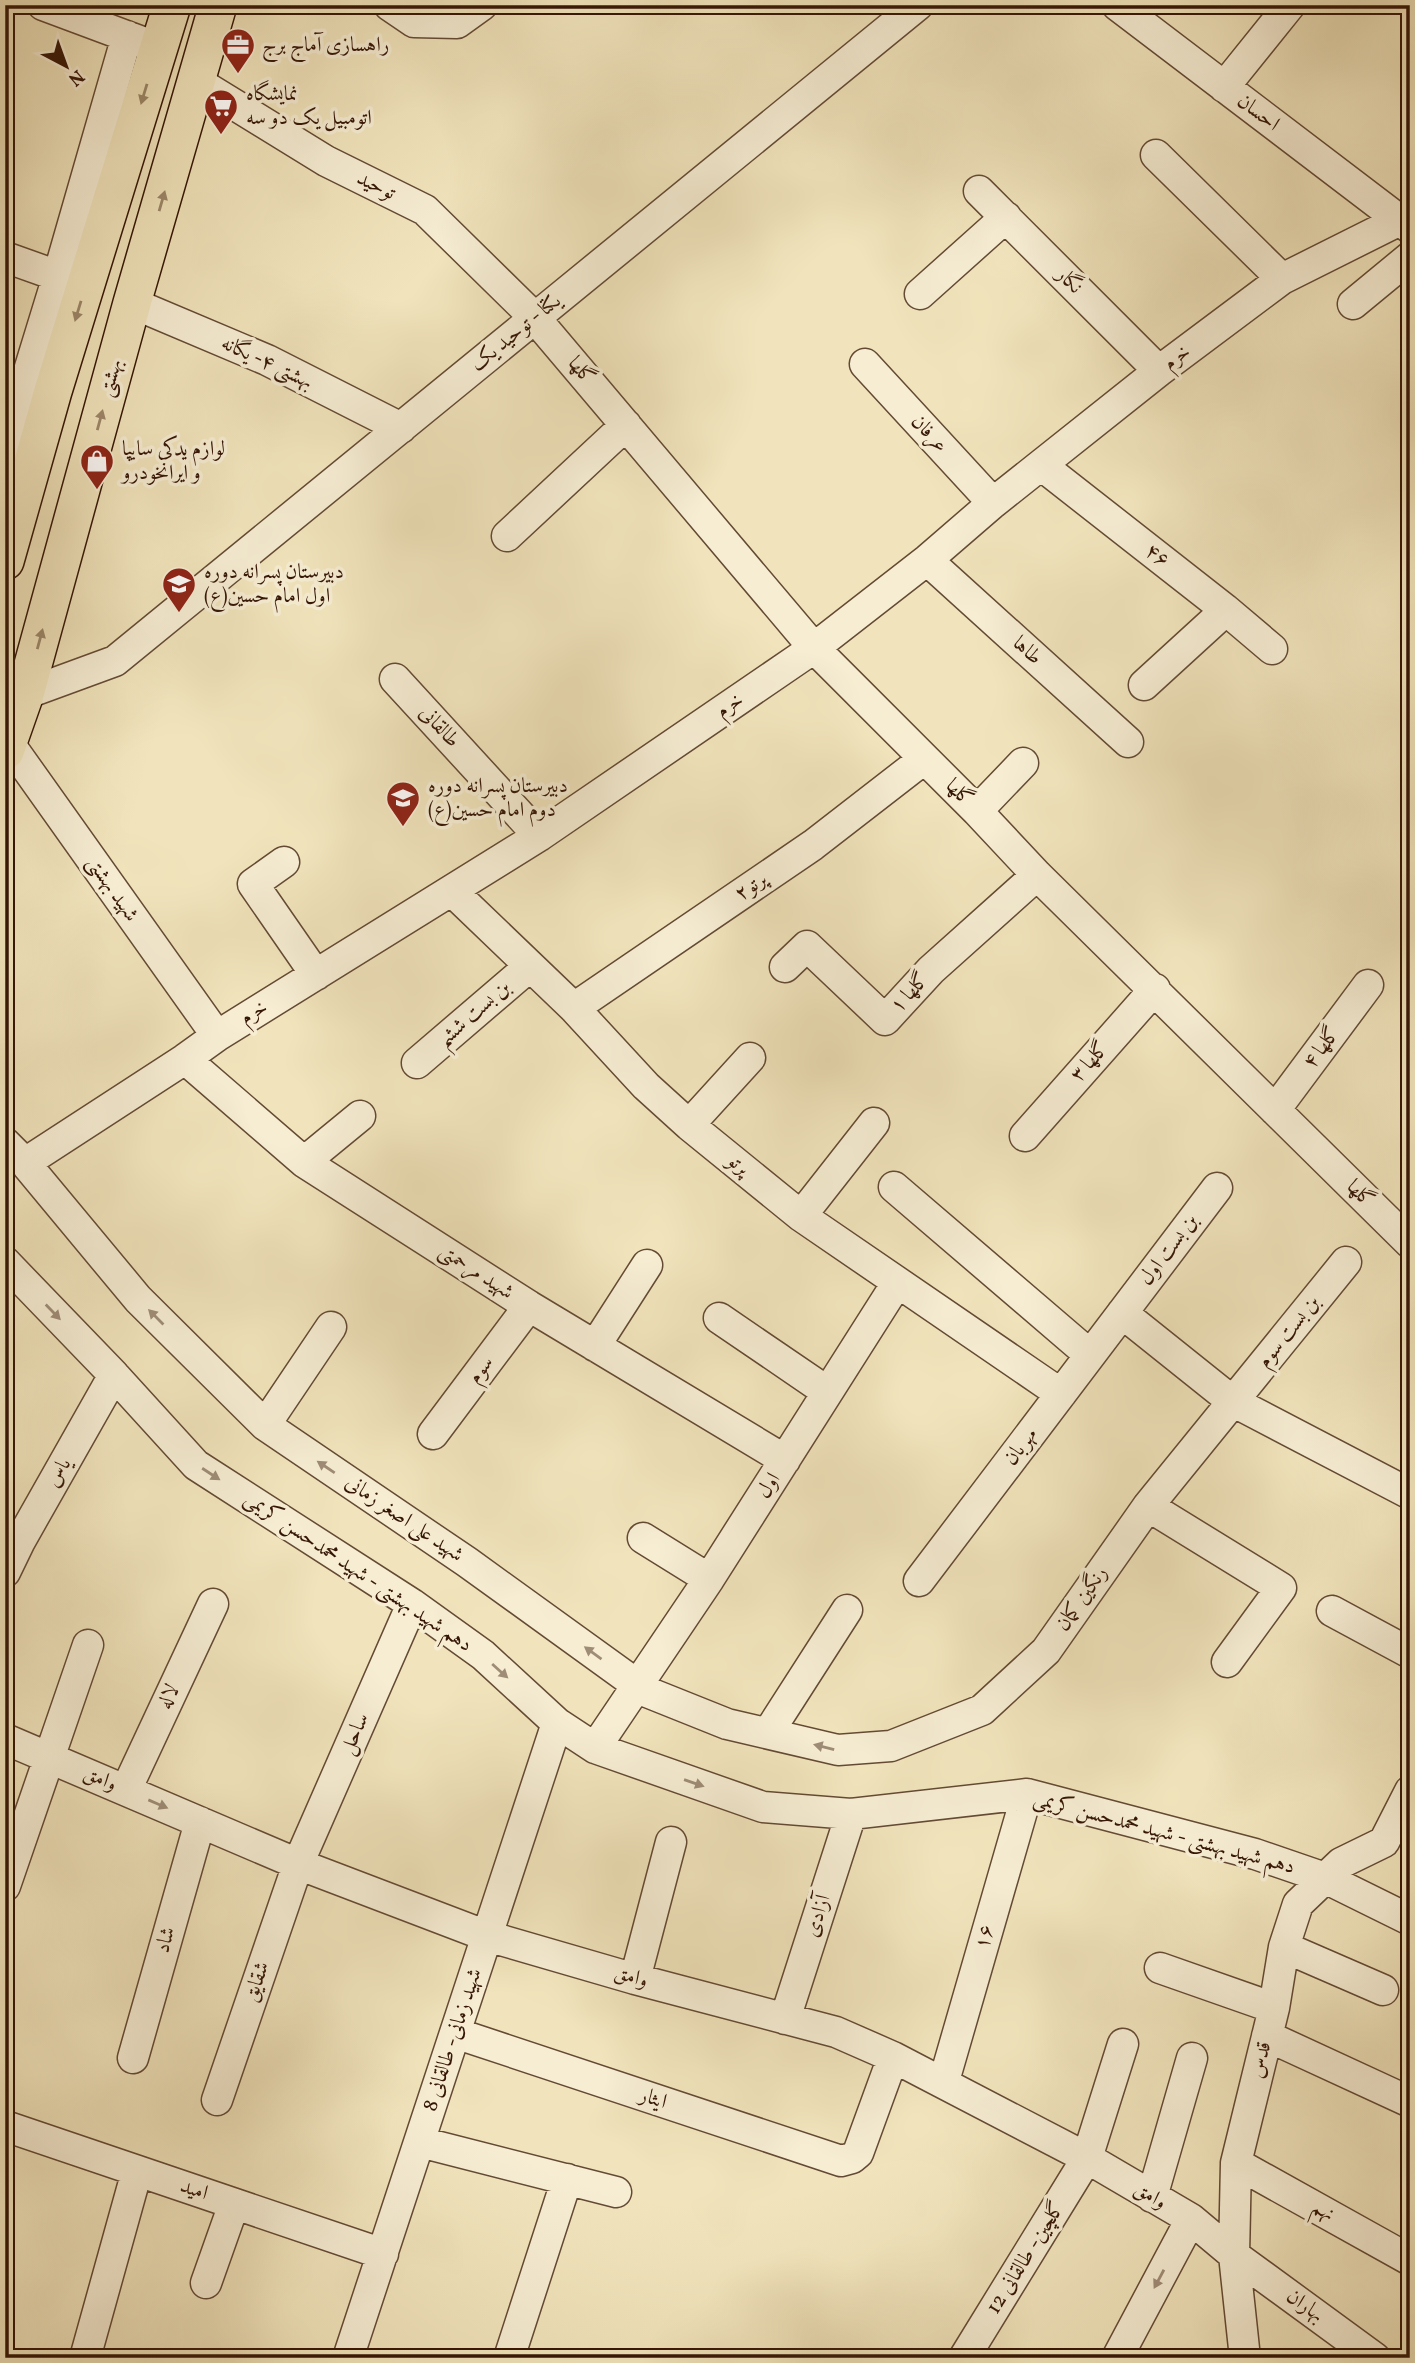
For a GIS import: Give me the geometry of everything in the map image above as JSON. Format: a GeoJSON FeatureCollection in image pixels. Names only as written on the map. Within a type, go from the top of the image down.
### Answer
{"type":"FeatureCollection","features":[{"type":"Feature","properties":{"kind":"main road"},"geometry":{"type":"LineString","coordinates":[[5,561],[28,387],[143,42],[172,5]]}},
{"type":"Feature","properties":{"kind":"main road","name":"بهشتی"},"geometry":{"type":"LineString","coordinates":[[7,747],[25,694],[132,303],[218,5]]}},
{"type":"Feature","properties":{"kind":"street"},"geometry":{"type":"LineString","coordinates":[[5,449],[28,387],[58,276],[143,42],[43,5]]}},
{"type":"Feature","properties":{"kind":"street"},"geometry":{"type":"LineString","coordinates":[[389,5],[414,22],[457,23],[482,5]]}},
{"type":"Feature","properties":{"kind":"street","name":"یکتا - توحید یک"},"geometry":{"type":"LineString","coordinates":[[25,694],[115,661],[918,5]]}},
{"type":"Feature","properties":{"kind":"street","name":"احسان"},"geometry":{"type":"LineString","coordinates":[[1117,5],[1406,221]]}},
{"type":"Feature","properties":{"kind":"street"},"geometry":{"type":"LineString","coordinates":[[1224,86],[1290,5]]}},
{"type":"Feature","properties":{"kind":"street","name":"توحید"},"geometry":{"type":"LineString","coordinates":[[196,82],[326,161],[425,210],[535,318]]}},
{"type":"Feature","properties":{"kind":"street"},"geometry":{"type":"LineString","coordinates":[[1156,155],[1282,279]]}},
{"type":"Feature","properties":{"kind":"street","name":"نگار"},"geometry":{"type":"LineString","coordinates":[[979,191],[1159,371]]}},
{"type":"Feature","properties":{"kind":"street"},"geometry":{"type":"LineString","coordinates":[[920,295],[1006,217]]}},
{"type":"Feature","properties":{"kind":"street","name":"خرم"},"geometry":{"type":"LineString","coordinates":[[15,1153],[185,1059],[217,1036],[539,836],[814,648],[927,560],[993,503],[1159,371],[1282,279],[1406,221]]}},
{"type":"Feature","properties":{"kind":"street"},"geometry":{"type":"LineString","coordinates":[[5,257],[58,276]]}},
{"type":"Feature","properties":{"kind":"street"},"geometry":{"type":"LineString","coordinates":[[1353,304],[1410,257]]}},
{"type":"Feature","properties":{"kind":"street","name":"بهشتی ۴- یگانه"},"geometry":{"type":"LineString","coordinates":[[132,303],[267,360],[401,428]]}},
{"type":"Feature","properties":{"kind":"street","name":"گلها"},"geometry":{"type":"LineString","coordinates":[[535,318],[814,648],[1037,875],[1410,1243]]}},
{"type":"Feature","properties":{"kind":"street","name":"عرفان"},"geometry":{"type":"LineString","coordinates":[[865,364],[993,503]]}},
{"type":"Feature","properties":{"kind":"street"},"geometry":{"type":"LineString","coordinates":[[507,536],[626,425]]}},
{"type":"Feature","properties":{"kind":"street","name":"۴۶"},"geometry":{"type":"LineString","coordinates":[[1041,465],[1272,649]]}},
{"type":"Feature","properties":{"kind":"street","name":"طاها"},"geometry":{"type":"LineString","coordinates":[[927,560],[1128,742]]}},
{"type":"Feature","properties":{"kind":"street"},"geometry":{"type":"LineString","coordinates":[[1144,685],[1226,610]]}},
{"type":"Feature","properties":{"kind":"street","name":"طالقانی"},"geometry":{"type":"LineString","coordinates":[[395,679],[539,836]]}},
{"type":"Feature","properties":{"kind":"street","name":"شهید بهشتی"},"geometry":{"type":"LineString","coordinates":[[7,747],[217,1036]]}},
{"type":"Feature","properties":{"kind":"street","name":"پرتو۲"},"geometry":{"type":"LineString","coordinates":[[574,1008],[813,845],[924,759]]}},
{"type":"Feature","properties":{"kind":"street"},"geometry":{"type":"LineString","coordinates":[[977,811],[1023,763]]}},
{"type":"Feature","properties":{"kind":"street"},"geometry":{"type":"LineString","coordinates":[[284,862],[253,884],[316,975]]}},
{"type":"Feature","properties":{"kind":"street","name":"گلها ۱"},"geometry":{"type":"LineString","coordinates":[[785,967],[807,946],[885,1020],[931,970],[1037,875]]}},
{"type":"Feature","properties":{"kind":"street","name":"پرتو"},"geometry":{"type":"LineString","coordinates":[[452,891],[574,1008],[646,1086],[689,1125],[802,1216],[1061,1394]]}},
{"type":"Feature","properties":{"kind":"street","name":"بن بست ششم"},"geometry":{"type":"LineString","coordinates":[[417,1063],[530,966]]}},
{"type":"Feature","properties":{"kind":"street","name":"گلها ۴"},"geometry":{"type":"LineString","coordinates":[[1275,1110],[1368,985]]}},
{"type":"Feature","properties":{"kind":"street","name":"گلها ۳"},"geometry":{"type":"LineString","coordinates":[[1025,1136],[1154,989]]}},
{"type":"Feature","properties":{"kind":"street"},"geometry":{"type":"LineString","coordinates":[[689,1125],[750,1058]]}},
{"type":"Feature","properties":{"kind":"street","name":"شهید مرحمتی"},"geometry":{"type":"LineString","coordinates":[[185,1059],[304,1162],[529,1306],[785,1460]]}},
{"type":"Feature","properties":{"kind":"street"},"geometry":{"type":"LineString","coordinates":[[304,1162],[360,1116]]}},
{"type":"Feature","properties":{"kind":"street"},"geometry":{"type":"LineString","coordinates":[[802,1216],[874,1123]]}},
{"type":"Feature","properties":{"kind":"street","name":"شهید علی اصغر زمانی"},"geometry":{"type":"LineString","coordinates":[[15,1153],[138,1299],[265,1425],[467,1562],[638,1686],[727,1724],[838,1750],[891,1746]]}},
{"type":"Feature","properties":{"kind":"street"},"geometry":{"type":"LineString","coordinates":[[894,1187],[1090,1355]]}},
{"type":"Feature","properties":{"kind":"street","name":"بن بست اول"},"geometry":{"type":"LineString","coordinates":[[1122,1312],[1217,1188]]}},
{"type":"Feature","properties":{"kind":"street","name":"دهم شهید بهشتی - شهید محمدحسن کریمی"},"geometry":{"type":"LineString","coordinates":[[5,1262],[197,1465],[412,1604],[482,1655],[557,1723],[595,1748],[763,1807],[850,1814],[1027,1794],[1255,1854],[1325,1878],[1410,1920]]}},
{"type":"Feature","properties":{"kind":"street","name":"بن بست سوم"},"geometry":{"type":"LineString","coordinates":[[1232,1401],[1346,1262]]}},
{"type":"Feature","properties":{"kind":"street"},"geometry":{"type":"LineString","coordinates":[[595,1346],[647,1265]]}},
{"type":"Feature","properties":{"kind":"street","name":"اول"},"geometry":{"type":"LineString","coordinates":[[595,1748],[709,1579],[897,1283]]}},
{"type":"Feature","properties":{"kind":"street","name":"سوم"},"geometry":{"type":"LineString","coordinates":[[433,1434],[529,1306]]}},
{"type":"Feature","properties":{"kind":"street"},"geometry":{"type":"LineString","coordinates":[[1122,1312],[1232,1401],[1410,1494]]}},
{"type":"Feature","properties":{"kind":"street","name":"مهربان"},"geometry":{"type":"LineString","coordinates":[[919,1581],[1122,1312]]}},
{"type":"Feature","properties":{"kind":"street"},"geometry":{"type":"LineString","coordinates":[[719,1318],[826,1391]]}},
{"type":"Feature","properties":{"kind":"street"},"geometry":{"type":"LineString","coordinates":[[265,1425],[331,1327]]}},
{"type":"Feature","properties":{"kind":"street","name":"یاس"},"geometry":{"type":"LineString","coordinates":[[5,1572],[114,1375]]}},
{"type":"Feature","properties":{"kind":"street","name":"رنگین کمان"},"geometry":{"type":"LineString","coordinates":[[891,1746],[982,1710],[1046,1651],[1148,1506],[1232,1401]]}},
{"type":"Feature","properties":{"kind":"street"},"geometry":{"type":"LineString","coordinates":[[1148,1506],[1281,1588],[1227,1662]]}},
{"type":"Feature","properties":{"kind":"street"},"geometry":{"type":"LineString","coordinates":[[643,1538],[709,1579]]}},
{"type":"Feature","properties":{"kind":"street","name":"لاله"},"geometry":{"type":"LineString","coordinates":[[126,1790],[212,1604]]}},
{"type":"Feature","properties":{"kind":"street","name":"ساحل"},"geometry":{"type":"LineString","coordinates":[[298,1864],[412,1604]]}},
{"type":"Feature","properties":{"kind":"street"},"geometry":{"type":"LineString","coordinates":[[768,1733],[847,1610]]}},
{"type":"Feature","properties":{"kind":"street"},"geometry":{"type":"LineString","coordinates":[[1332,1611],[1410,1653]]}},
{"type":"Feature","properties":{"kind":"street"},"geometry":{"type":"LineString","coordinates":[[5,1886],[88,1645]]}},
{"type":"Feature","properties":{"kind":"street","name":"شهید زمانی- طالقانی 8"},"geometry":{"type":"LineString","coordinates":[[348,2358],[557,1723]]}},
{"type":"Feature","properties":{"kind":"street","name":"وامق"},"geometry":{"type":"LineString","coordinates":[[5,1739],[298,1864],[487,1937],[836,2032],[944,2081],[1087,2158],[1191,2219],[1234,2255]]}},
{"type":"Feature","properties":{"kind":"street","name":"قدس"},"geometry":{"type":"LineString","coordinates":[[1245,2358],[1234,2255],[1236,2163],[1271,2022],[1284,1947],[1298,1904],[1342,1863],[1384,1842],[1410,1791]]}},
{"type":"Feature","properties":{"kind":"street","name":"۱۶"},"geometry":{"type":"LineString","coordinates":[[944,2081],[1027,1794]]}},
{"type":"Feature","properties":{"kind":"street","name":"آزادی"},"geometry":{"type":"LineString","coordinates":[[785,2019],[850,1814]]}},
{"type":"Feature","properties":{"kind":"street","name":"شاد"},"geometry":{"type":"LineString","coordinates":[[133,2058],[200,1822]]}},
{"type":"Feature","properties":{"kind":"street"},"geometry":{"type":"LineString","coordinates":[[635,1979],[671,1842]]}},
{"type":"Feature","properties":{"kind":"street","name":"شقایق"},"geometry":{"type":"LineString","coordinates":[[217,2100],[298,1864]]}},
{"type":"Feature","properties":{"kind":"street"},"geometry":{"type":"LineString","coordinates":[[1284,1947],[1383,1990]]}},
{"type":"Feature","properties":{"kind":"street"},"geometry":{"type":"LineString","coordinates":[[1160,1968],[1271,2022],[1410,2102]]}},
{"type":"Feature","properties":{"kind":"street","name":"ایثار"},"geometry":{"type":"LineString","coordinates":[[455,2033],[841,2161],[858,2153],[893,2057]]}},
{"type":"Feature","properties":{"kind":"street","name":"گلچین- طالقانی 12"},"geometry":{"type":"LineString","coordinates":[[964,2358],[1087,2158],[1123,2044]]}},
{"type":"Feature","properties":{"kind":"street"},"geometry":{"type":"LineString","coordinates":[[1152,2197],[1192,2058]]}},
{"type":"Feature","properties":{"kind":"street","name":"امید"},"geometry":{"type":"LineString","coordinates":[[5,2126],[383,2254]]}},
{"type":"Feature","properties":{"kind":"street"},"geometry":{"type":"LineString","coordinates":[[419,2141],[615,2192]]}},
{"type":"Feature","properties":{"kind":"street","name":"نهم"},"geometry":{"type":"LineString","coordinates":[[1236,2163],[1410,2260]]}},
{"type":"Feature","properties":{"kind":"street"},"geometry":{"type":"LineString","coordinates":[[85,2358],[137,2171]]}},
{"type":"Feature","properties":{"kind":"street"},"geometry":{"type":"LineString","coordinates":[[509,2358],[567,2179]]}},
{"type":"Feature","properties":{"kind":"street"},"geometry":{"type":"LineString","coordinates":[[206,2283],[234,2204]]}},
{"type":"Feature","properties":{"kind":"street"},"geometry":{"type":"LineString","coordinates":[[1117,2358],[1191,2219]]}},
{"type":"Feature","properties":{"kind":"street","name":"بهاران"},"geometry":{"type":"LineString","coordinates":[[1234,2255],[1375,2358]]}},
{"type":"Feature","properties":{"kind":"place","name":"راهسازی آماج برج"},"geometry":{"type":"Point","coordinates":[238,75]}},
{"type":"Feature","properties":{"kind":"place","name":"نمایشگاه اتومبیل یک دو سه"},"geometry":{"type":"Point","coordinates":[221,136]}},
{"type":"Feature","properties":{"kind":"place","name":"لوازم یدکی سایپا و ایرانخودرو"},"geometry":{"type":"Point","coordinates":[97,491]}},
{"type":"Feature","properties":{"kind":"place","name":"دبیرستان پسرانه دوره اول امام حسین(ع)"},"geometry":{"type":"Point","coordinates":[179,614]}},
{"type":"Feature","properties":{"kind":"place","name":"دبیرستان پسرانه دوره دوم امام حسین(ع)"},"geometry":{"type":"Point","coordinates":[403,828]}}]}
